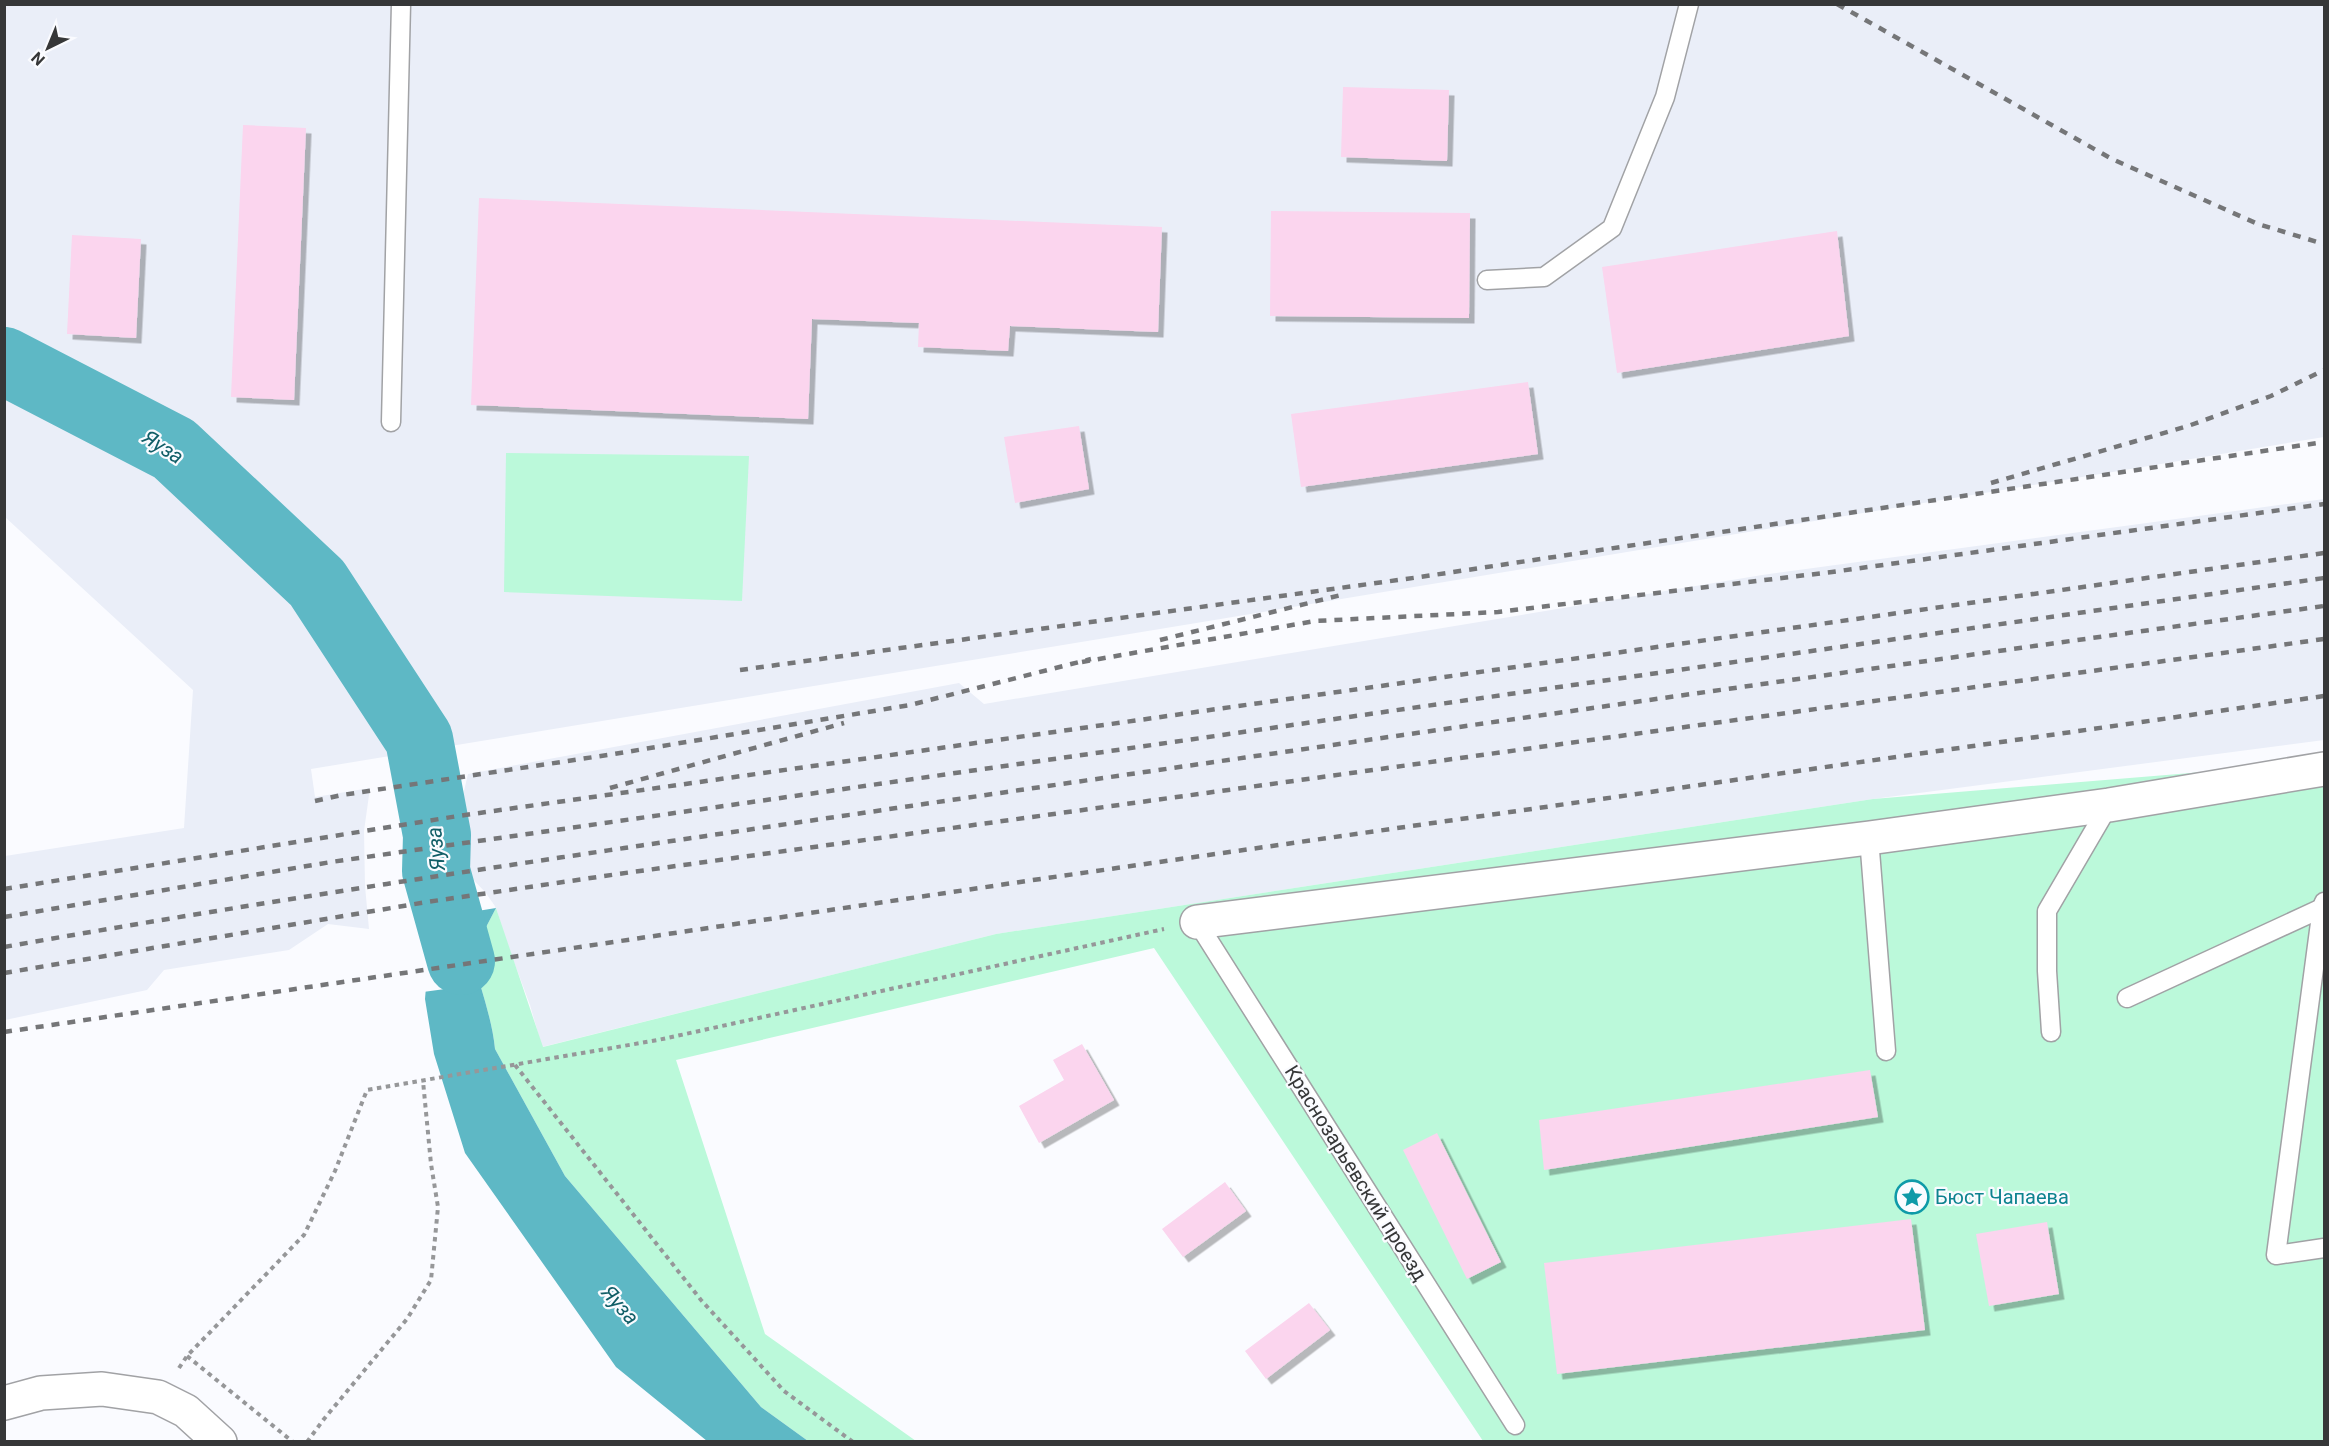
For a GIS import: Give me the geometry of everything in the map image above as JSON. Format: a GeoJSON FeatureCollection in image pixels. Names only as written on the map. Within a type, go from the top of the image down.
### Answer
{"type":"FeatureCollection","features":[{"type":"Feature","properties":{"kind":"street"},"geometry":{"type":"LineString","coordinates":[[1197,922],[1869,838],[2109,805],[2325,769]]}},
{"type":"Feature","properties":{"kind":"street"},"geometry":{"type":"LineString","coordinates":[[4,1403],[41,1392],[102,1389],[158,1397],[186,1411],[220,1442]]}},
{"type":"Feature","properties":{"kind":"lane"},"geometry":{"type":"LineString","coordinates":[[391,422],[401,4]]}},
{"type":"Feature","properties":{"kind":"lane"},"geometry":{"type":"LineString","coordinates":[[1487,280],[1544,277],[1612,228],[1665,97],[1689,4]]}},
{"type":"Feature","properties":{"kind":"lane"},"geometry":{"type":"LineString","coordinates":[[2051,1032],[2047,972],[2047,911],[2109,805]]}},
{"type":"Feature","properties":{"kind":"lane"},"geometry":{"type":"LineString","coordinates":[[1869,838],[1886,1051]]}},
{"type":"Feature","properties":{"kind":"lane"},"geometry":{"type":"LineString","coordinates":[[2127,998],[2323,905]]}},
{"type":"Feature","properties":{"kind":"lane"},"geometry":{"type":"LineString","coordinates":[[2323,905],[2276,1255],[2325,1248]]}},
{"type":"Feature","properties":{"kind":"lane","name":"Краснозарьевский проезд"},"geometry":{"type":"LineString","coordinates":[[1197,922],[1515,1425]]}},
{"type":"Feature","properties":{"kind":"path"},"geometry":{"type":"LineString","coordinates":[[158,1397],[188,1356],[304,1235],[335,1170],[367,1090],[658,1040],[1197,922]]}},
{"type":"Feature","properties":{"kind":"path"},"geometry":{"type":"LineString","coordinates":[[515,1065],[701,1300],[784,1391],[853,1442]]}},
{"type":"Feature","properties":{"kind":"path"},"geometry":{"type":"LineString","coordinates":[[307,1442],[407,1319],[431,1280],[438,1207],[430,1164],[423,1081]]}},
{"type":"Feature","properties":{"kind":"path"},"geometry":{"type":"LineString","coordinates":[[188,1356],[292,1442]]}},
{"type":"Feature","properties":{"kind":"shaded area"},"geometry":{"type":"Polygon","coordinates":[[[4,5],[2324,5],[2324,437],[311,769],[315,797],[370,788],[364,831],[365,886],[369,929],[328,924],[289,950],[164,970],[147,990],[5,1020],[5,856],[184,828],[193,690],[5,517],[4,5]]]}},
{"type":"Feature","properties":{"kind":"shaded area"},"geometry":{"type":"Polygon","coordinates":[[[2324,499],[2324,740],[1873,799],[996,934],[542,1047],[530,1005],[496,908],[486,893],[465,871],[459,845],[458,816],[468,774],[959,683],[984,704],[1762,575],[2324,499]]]}},
{"type":"Feature","properties":{"kind":"green space"},"geometry":{"type":"Polygon","coordinates":[[[506,453],[749,456],[742,601],[504,592],[506,453]]]}},
{"type":"Feature","properties":{"kind":"green space"},"geometry":{"type":"Polygon","coordinates":[[[2324,762],[2324,1441],[1483,1441],[1154,948],[676,1060],[765,1334],[916,1441],[808,1441],[761,1407],[565,1176],[495,1049],[472,954],[496,908],[543,1047],[996,934],[1873,799],[2324,762]]]}},
{"type":"Feature","properties":{"kind":"water"},"geometry":{"type":"Polygon","coordinates":[[[436,871],[496,908],[472,954],[495,1049],[565,1176],[761,1407],[808,1441],[707,1441],[616,1367],[465,1153],[434,1054],[425,999],[428,963],[424,914],[436,871]]]}},
{"type":"Feature","properties":{"kind":"pier"},"geometry":{"type":"Polygon","coordinates":[[[436,868],[492,902],[496,908],[422,920],[421,913],[433,870],[436,868]]]}},
{"type":"Feature","properties":{"kind":"pier"},"geometry":{"type":"Polygon","coordinates":[[[480,945],[475,954],[482,984],[423,992],[424,950],[480,945]]]}},
{"type":"Feature","properties":{"kind":"building"},"geometry":{"type":"Polygon","coordinates":[[[1343,87],[1449,90],[1447,161],[1341,157],[1343,87]]]}},
{"type":"Feature","properties":{"kind":"building"},"geometry":{"type":"Polygon","coordinates":[[[243,125],[306,128],[294,400],[231,397],[243,125]]]}},
{"type":"Feature","properties":{"kind":"building"},"geometry":{"type":"Polygon","coordinates":[[[479,198],[1162,227],[1158,332],[1010,326],[1008,351],[918,347],[919,323],[812,319],[808,419],[471,405],[479,198]]]}},
{"type":"Feature","properties":{"kind":"building"},"geometry":{"type":"Polygon","coordinates":[[[1271,211],[1470,213],[1469,318],[1270,316],[1271,211]]]}},
{"type":"Feature","properties":{"kind":"building"},"geometry":{"type":"Polygon","coordinates":[[[1837,231],[1849,336],[1617,373],[1602,267],[1837,231]]]}},
{"type":"Feature","properties":{"kind":"building"},"geometry":{"type":"Polygon","coordinates":[[[72,235],[141,239],[136,338],[67,334],[72,235]]]}},
{"type":"Feature","properties":{"kind":"building"},"geometry":{"type":"Polygon","coordinates":[[[1528,382],[1538,454],[1301,487],[1291,414],[1528,382]]]}},
{"type":"Feature","properties":{"kind":"building"},"geometry":{"type":"Polygon","coordinates":[[[1079,426],[1089,489],[1015,503],[1004,437],[1079,426]]]}},
{"type":"Feature","properties":{"kind":"building"},"geometry":{"type":"Polygon","coordinates":[[[1082,1044],[1114,1100],[1039,1143],[1019,1106],[1064,1080],[1053,1060],[1082,1044]]]}},
{"type":"Feature","properties":{"kind":"building"},"geometry":{"type":"Polygon","coordinates":[[[1870,1070],[1878,1117],[1544,1170],[1539,1120],[1870,1070]]]}},
{"type":"Feature","properties":{"kind":"building"},"geometry":{"type":"Polygon","coordinates":[[[1437,1133],[1501,1262],[1467,1279],[1403,1150],[1437,1133]]]}},
{"type":"Feature","properties":{"kind":"building"},"geometry":{"type":"Polygon","coordinates":[[[1225,1182],[1246,1211],[1183,1257],[1162,1229],[1225,1182]]]}},
{"type":"Feature","properties":{"kind":"building"},"geometry":{"type":"Polygon","coordinates":[[[1911,1219],[1925,1330],[1557,1374],[1544,1263],[1911,1219]]]}},
{"type":"Feature","properties":{"kind":"building"},"geometry":{"type":"Polygon","coordinates":[[[2047,1222],[2059,1294],[1989,1306],[1976,1234],[2047,1222]]]}},
{"type":"Feature","properties":{"kind":"building"},"geometry":{"type":"Polygon","coordinates":[[[1309,1303],[1330,1330],[1266,1379],[1245,1351],[1309,1303]]]}},
{"type":"Feature","properties":{"kind":"waterway","name":"Яуза"},"geometry":{"type":"LineString","coordinates":[[4,361],[174,449],[317,583],[419,739],[437,835],[436,871],[461,961]]}},
{"type":"Feature","properties":{"kind":"railway"},"geometry":{"type":"LineString","coordinates":[[1837,4],[2112,159],[2258,224],[2324,244]]}},
{"type":"Feature","properties":{"kind":"railway"},"geometry":{"type":"LineString","coordinates":[[1991,483],[2188,426],[2271,396],[2324,370]]}},
{"type":"Feature","properties":{"kind":"railway"},"geometry":{"type":"LineString","coordinates":[[740,670],[1420,577],[2324,442]]}},
{"type":"Feature","properties":{"kind":"railway"},"geometry":{"type":"LineString","coordinates":[[1082,662],[1315,621],[1498,612],[1832,572],[2324,504]]}},
{"type":"Feature","properties":{"kind":"railway"},"geometry":{"type":"LineString","coordinates":[[4,889],[458,816],[2324,553]]}},
{"type":"Feature","properties":{"kind":"railway"},"geometry":{"type":"LineString","coordinates":[[4,917],[331,862],[2324,578]]}},
{"type":"Feature","properties":{"kind":"railway"},"geometry":{"type":"LineString","coordinates":[[1160,640],[1341,595]]}},
{"type":"Feature","properties":{"kind":"railway"},"geometry":{"type":"LineString","coordinates":[[4,947],[349,890],[694,838],[1449,728],[2324,606]]}},
{"type":"Feature","properties":{"kind":"railway"},"geometry":{"type":"LineString","coordinates":[[4,973],[427,902],[618,874],[2324,639]]}},
{"type":"Feature","properties":{"kind":"railway"},"geometry":{"type":"LineString","coordinates":[[315,801],[910,705],[1091,659]]}},
{"type":"Feature","properties":{"kind":"railway"},"geometry":{"type":"LineString","coordinates":[[4,1032],[1047,878],[2324,696]]}},
{"type":"Feature","properties":{"kind":"railway"},"geometry":{"type":"LineString","coordinates":[[610,788],[844,723]]}},
{"type":"Feature","properties":{"kind":"place","name":"Бюст Чапаева"},"geometry":{"type":"Point","coordinates":[1912,1197]}}]}
